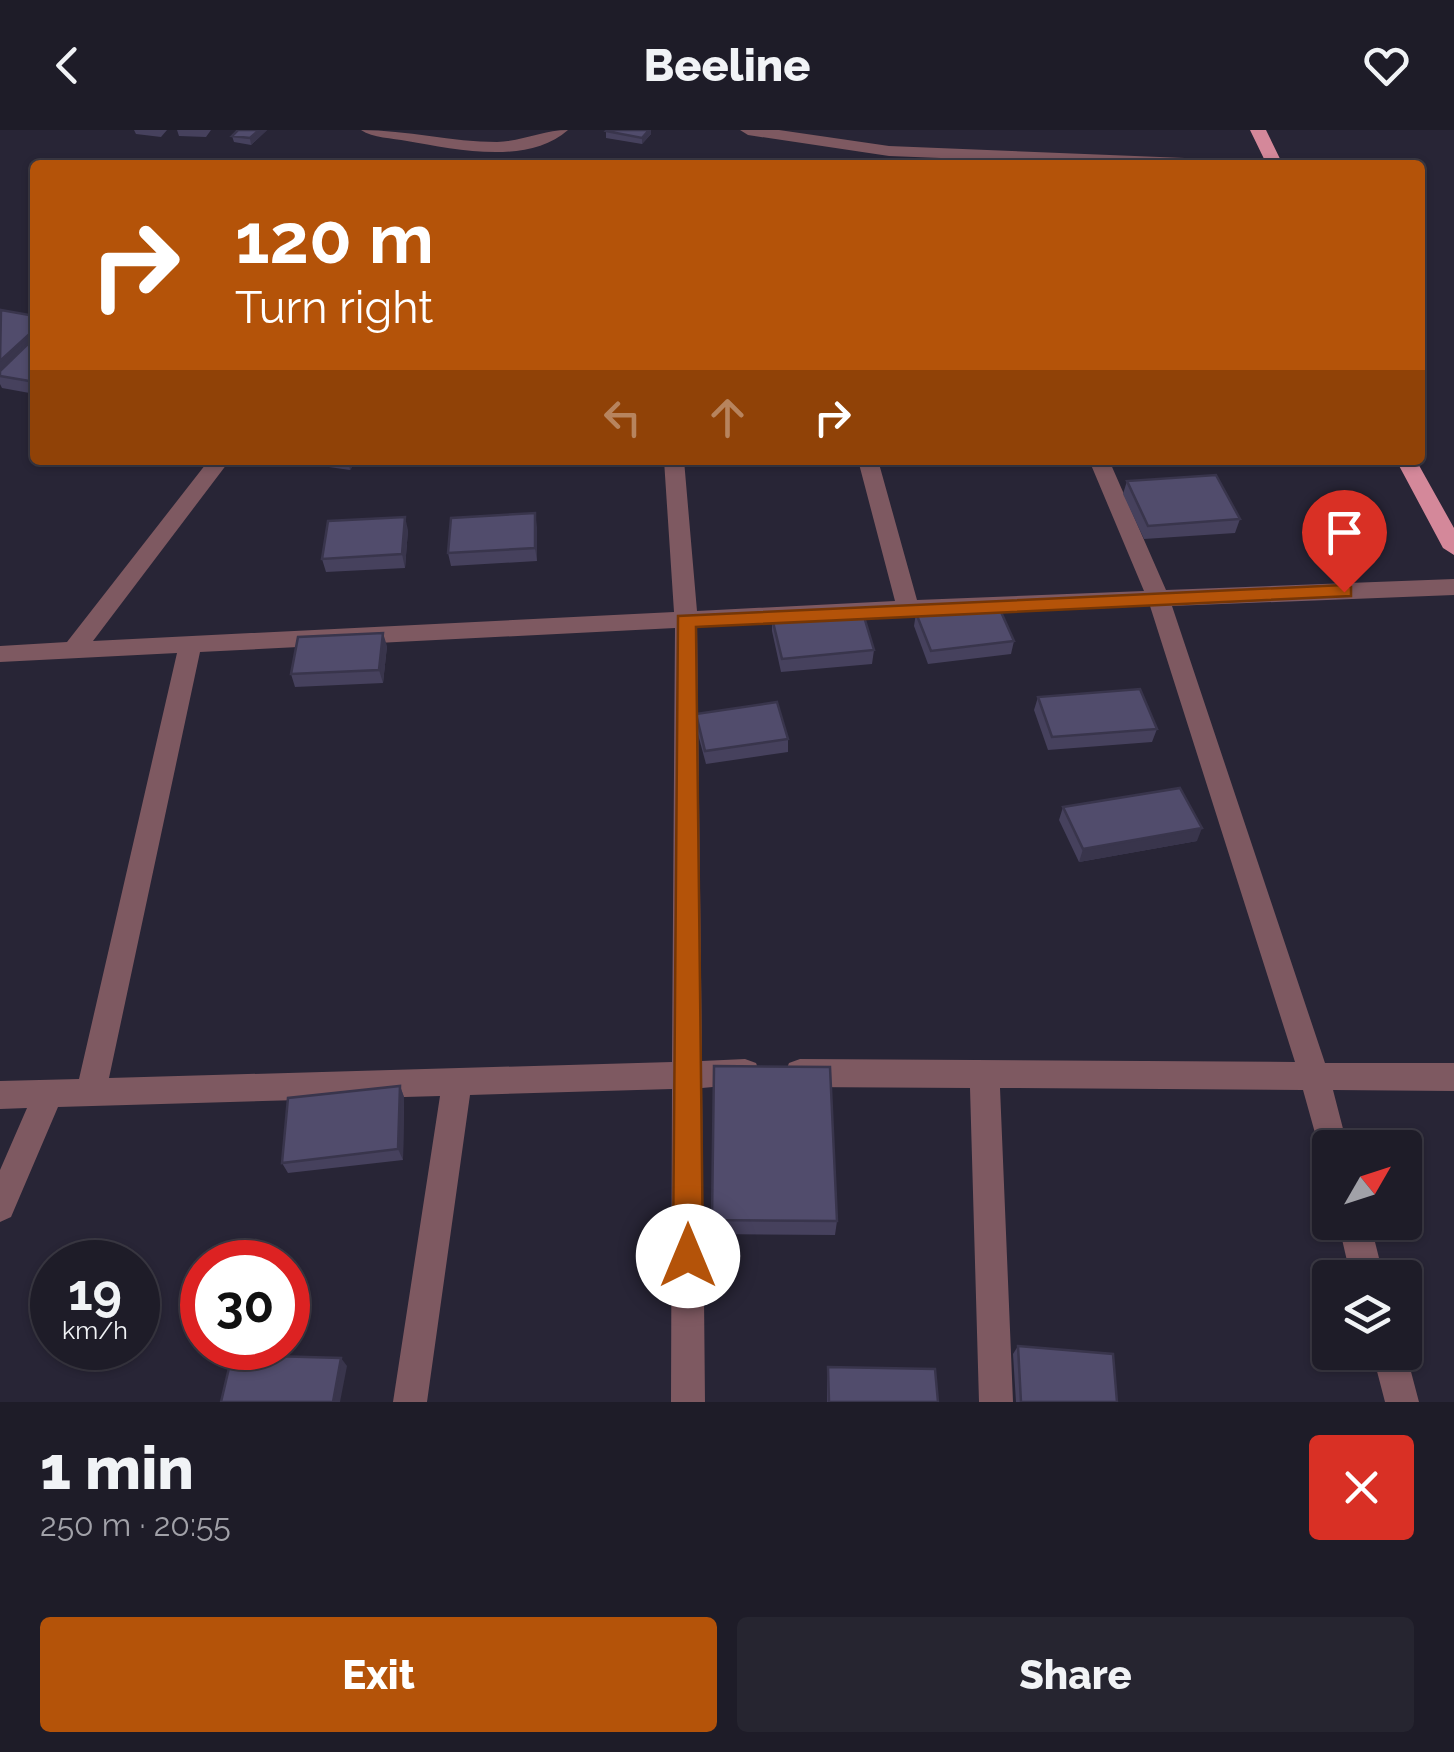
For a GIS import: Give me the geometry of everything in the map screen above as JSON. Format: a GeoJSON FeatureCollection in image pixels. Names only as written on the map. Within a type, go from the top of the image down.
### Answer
{"type":"FeatureCollection","features":[{"type":"Feature","properties":{"kind":"main road"},"geometry":{"type":"LineString","coordinates":[[1258,130],[1273,160]]}},
{"type":"Feature","properties":{"kind":"main road"},"geometry":{"type":"LineString","coordinates":[[1409,465],[1454,548]]}},
{"type":"Feature","properties":{"kind":"street"},"geometry":{"type":"LineString","coordinates":[[369,130],[514,148],[550,138],[560,130]]}},
{"type":"Feature","properties":{"kind":"street"},"geometry":{"type":"LineString","coordinates":[[748,130],[889,152],[1102,160]]}},
{"type":"Feature","properties":{"kind":"street"},"geometry":{"type":"LineString","coordinates":[[72,652],[216,465]]}},
{"type":"Feature","properties":{"kind":"street"},"geometry":{"type":"LineString","coordinates":[[674,465],[686,621],[688,1402]]}},
{"type":"Feature","properties":{"kind":"street"},"geometry":{"type":"LineString","coordinates":[[869,465],[908,608]]}},
{"type":"Feature","properties":{"kind":"street"},"geometry":{"type":"LineString","coordinates":[[1100,465],[1159,600],[1329,1130]]}},
{"type":"Feature","properties":{"kind":"street"},"geometry":{"type":"LineString","coordinates":[[0,654],[908,608],[1454,586]]}},
{"type":"Feature","properties":{"kind":"street"},"geometry":{"type":"LineString","coordinates":[[91,1094],[190,646]]}},
{"type":"Feature","properties":{"kind":"street"},"geometry":{"type":"LineString","coordinates":[[0,1095],[687,1073],[1454,1077]]}},
{"type":"Feature","properties":{"kind":"street"},"geometry":{"type":"LineString","coordinates":[[985,1073],[996,1402]]}},
{"type":"Feature","properties":{"kind":"street"},"geometry":{"type":"LineString","coordinates":[[410,1402],[457,1080]]}},
{"type":"Feature","properties":{"kind":"street"},"geometry":{"type":"LineString","coordinates":[[0,1206],[48,1095]]}},
{"type":"Feature","properties":{"kind":"street"},"geometry":{"type":"LineString","coordinates":[[1394,1370],[1402,1402]]}},
{"type":"Feature","properties":{"kind":"building"},"geometry":{"type":"Polygon","coordinates":[[[238,130],[259,130],[250,138],[232,136],[238,130]]]}},
{"type":"Feature","properties":{"kind":"building"},"geometry":{"type":"Polygon","coordinates":[[[607,130],[649,130],[642,138],[607,130]]]}},
{"type":"Feature","properties":{"kind":"building"},"geometry":{"type":"Polygon","coordinates":[[[1,310],[30,315],[30,334],[0,361],[1,310]]]}},
{"type":"Feature","properties":{"kind":"building"},"geometry":{"type":"Polygon","coordinates":[[[30,342],[30,381],[0,376],[0,371],[30,342]]]}},
{"type":"Feature","properties":{"kind":"building"},"geometry":{"type":"Polygon","coordinates":[[[1216,475],[1240,519],[1148,526],[1127,481],[1216,475]]]}},
{"type":"Feature","properties":{"kind":"building"},"geometry":{"type":"Polygon","coordinates":[[[535,513],[535,548],[448,553],[451,518],[535,513]]]}},
{"type":"Feature","properties":{"kind":"building"},"geometry":{"type":"Polygon","coordinates":[[[405,517],[402,554],[322,559],[328,521],[405,517]]]}},
{"type":"Feature","properties":{"kind":"building"},"geometry":{"type":"Polygon","coordinates":[[[997,603],[1014,641],[931,651],[916,613],[997,603]]]}},
{"type":"Feature","properties":{"kind":"building"},"geometry":{"type":"Polygon","coordinates":[[[862,610],[874,650],[782,659],[772,618],[862,610]]]}},
{"type":"Feature","properties":{"kind":"building"},"geometry":{"type":"Polygon","coordinates":[[[383,633],[379,670],[291,674],[298,637],[383,633]]]}},
{"type":"Feature","properties":{"kind":"building"},"geometry":{"type":"Polygon","coordinates":[[[1140,689],[1157,729],[1052,737],[1038,697],[1140,689]]]}},
{"type":"Feature","properties":{"kind":"building"},"geometry":{"type":"Polygon","coordinates":[[[777,702],[788,739],[705,751],[696,714],[777,702]]]}},
{"type":"Feature","properties":{"kind":"building"},"geometry":{"type":"Polygon","coordinates":[[[1180,788],[1202,828],[1083,849],[1063,807],[1180,788]]]}},
{"type":"Feature","properties":{"kind":"building"},"geometry":{"type":"Polygon","coordinates":[[[714,1066],[830,1067],[837,1221],[712,1220],[714,1066]]]}},
{"type":"Feature","properties":{"kind":"building"},"geometry":{"type":"Polygon","coordinates":[[[400,1086],[398,1149],[282,1163],[288,1098],[400,1086]]]}},
{"type":"Feature","properties":{"kind":"building"},"geometry":{"type":"Polygon","coordinates":[[[1018,1346],[1113,1354],[1117,1402],[1021,1402],[1018,1346]]]}},
{"type":"Feature","properties":{"kind":"building"},"geometry":{"type":"Polygon","coordinates":[[[310,1357],[341,1358],[333,1402],[221,1402],[228,1370],[310,1370],[310,1357]]]}},
{"type":"Feature","properties":{"kind":"building"},"geometry":{"type":"Polygon","coordinates":[[[828,1367],[935,1369],[938,1402],[829,1402],[828,1367]]]}},
{"type":"Feature","properties":{"kind":"route"},"geometry":{"type":"LineString","coordinates":[[688,1256],[686,621],[908,608],[1344,592]]}}]}
